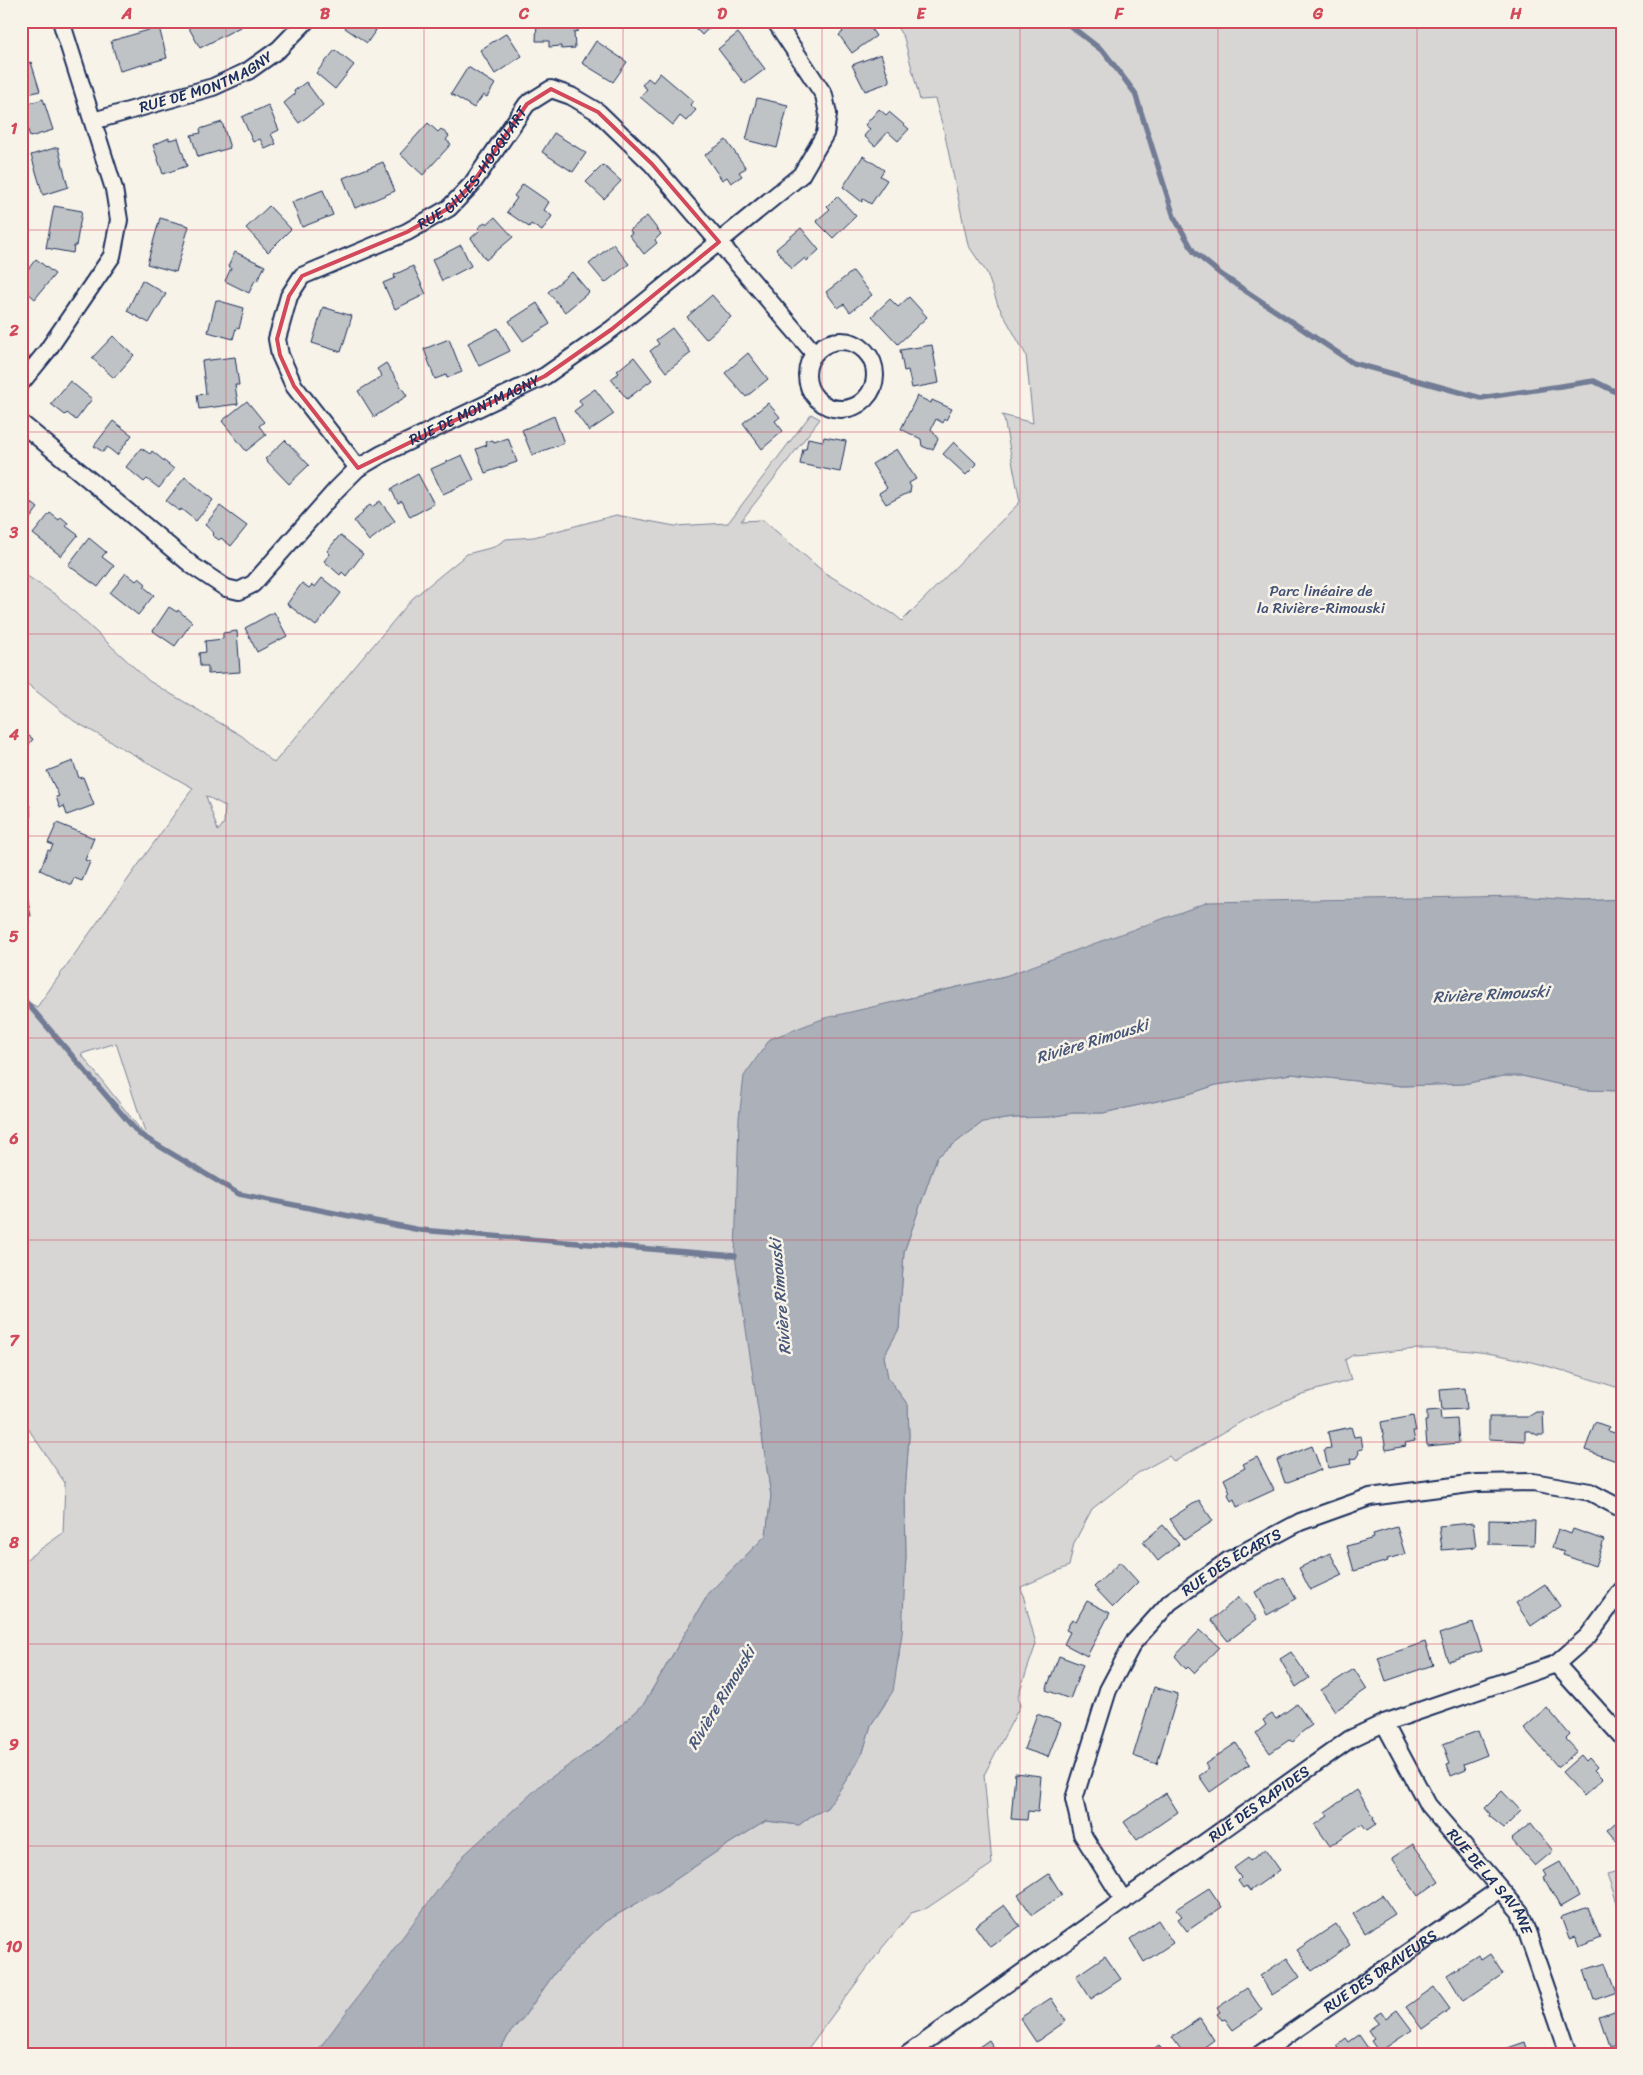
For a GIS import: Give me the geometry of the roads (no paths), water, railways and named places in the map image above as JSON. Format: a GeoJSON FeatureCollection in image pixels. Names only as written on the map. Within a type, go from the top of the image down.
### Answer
{"type":"FeatureCollection","features":[{"type":"Feature","properties":{"kind":"street"},"geometry":{"type":"LineString","coordinates":[[21,383],[47,351],[112,256],[119,220],[114,189],[61,21]]}},
{"type":"Feature","properties":{"kind":"street","name":"RUE DE MONTMAGNY"},"geometry":{"type":"LineString","coordinates":[[93,121],[212,87],[248,71],[279,49],[306,21]]}},
{"type":"Feature","properties":{"kind":"street","name":"RUE DE MONTMAGNY"},"geometry":{"type":"LineString","coordinates":[[21,423],[193,566],[226,588],[238,591],[254,584],[336,490],[358,468],[382,454],[545,376],[612,330],[801,174],[825,134],[828,114],[824,95],[775,21]]}},
{"type":"Feature","properties":{"kind":"street","name":"RUE GILLES-HOCQUART"},"geometry":{"type":"LineString","coordinates":[[358,468],[294,386],[280,355],[277,339],[289,296],[302,276],[407,232],[449,208],[472,184],[527,104],[540,94],[551,89],[571,96],[598,112],[652,164],[814,353]]}},
{"type":"Feature","properties":{"kind":"street"},"geometry":{"type":"LineString","coordinates":[[834,341],[846,341],[857,345],[866,352],[872,362],[875,374],[874,385],[869,396],[860,404],[849,409],[838,410],[826,407],[816,400],[806,382],[808,362],[814,353],[834,341]]}},
{"type":"Feature","properties":{"kind":"street"},"geometry":{"type":"LineString","coordinates":[[21,810],[21,820]]}},
{"type":"Feature","properties":{"kind":"street","name":"RUE DES ÉCARTS"},"geometry":{"type":"LineString","coordinates":[[1124,1901],[1082,1834],[1074,1799],[1108,1690],[1133,1642],[1170,1602],[1229,1560],[1300,1522],[1370,1497],[1477,1483],[1533,1482],[1590,1492],[1622,1509]]}},
{"type":"Feature","properties":{"kind":"street","name":"RUE DES RAPIDES"},"geometry":{"type":"LineString","coordinates":[[908,2054],[1350,1739],[1384,1723],[1556,1664],[1588,1636],[1622,1590]]}},
{"type":"Feature","properties":{"kind":"street"},"geometry":{"type":"LineString","coordinates":[[1556,1664],[1622,1737]]}},
{"type":"Feature","properties":{"kind":"street","name":"RUE DE LA SAVANE"},"geometry":{"type":"LineString","coordinates":[[1384,1723],[1428,1805],[1520,1912],[1569,2054]]}},
{"type":"Feature","properties":{"kind":"street","name":"RUE DES DRAVEURS"},"geometry":{"type":"LineString","coordinates":[[1260,2054],[1500,1889]]}},
{"type":"Feature","properties":{"kind":"water","name":"Rivière Rimouski"},"geometry":{"type":"Polygon","coordinates":[[[1519,896],[1584,901],[1622,899],[1622,1091],[1584,1090],[1522,1076],[1504,1076],[1463,1084],[1402,1086],[1291,1074],[1216,1085],[1189,1094],[1103,1113],[1073,1113],[1049,1117],[1014,1118],[983,1122],[937,1157],[904,1252],[899,1329],[884,1356],[888,1378],[908,1405],[909,1436],[905,1494],[906,1557],[902,1634],[893,1691],[871,1725],[863,1752],[843,1785],[827,1808],[799,1825],[766,1821],[660,1890],[606,1921],[581,1944],[554,1974],[510,2033],[497,2054],[315,2054],[464,1855],[543,1783],[604,1741],[643,1705],[709,1593],[766,1535],[771,1496],[735,1256],[739,1118],[744,1076],[770,1039],[825,1018],[1005,976],[1209,902],[1519,896]]]}},
{"type":"Feature","properties":{"kind":"waterway"},"geometry":{"type":"LineString","coordinates":[[1064,21],[1104,52],[1135,93],[1174,217],[1194,252],[1222,275],[1353,363],[1481,398],[1594,381],[1622,395]]}},
{"type":"Feature","properties":{"kind":"waterway"},"geometry":{"type":"LineString","coordinates":[[21,996],[139,1134],[239,1194],[420,1230],[735,1256]]}},
{"type":"Feature","properties":{"kind":"park label","name":"Parc linéaire de la Rivière-Rimouski"},"geometry":{"type":"Point","coordinates":[1321,600]}}]}
